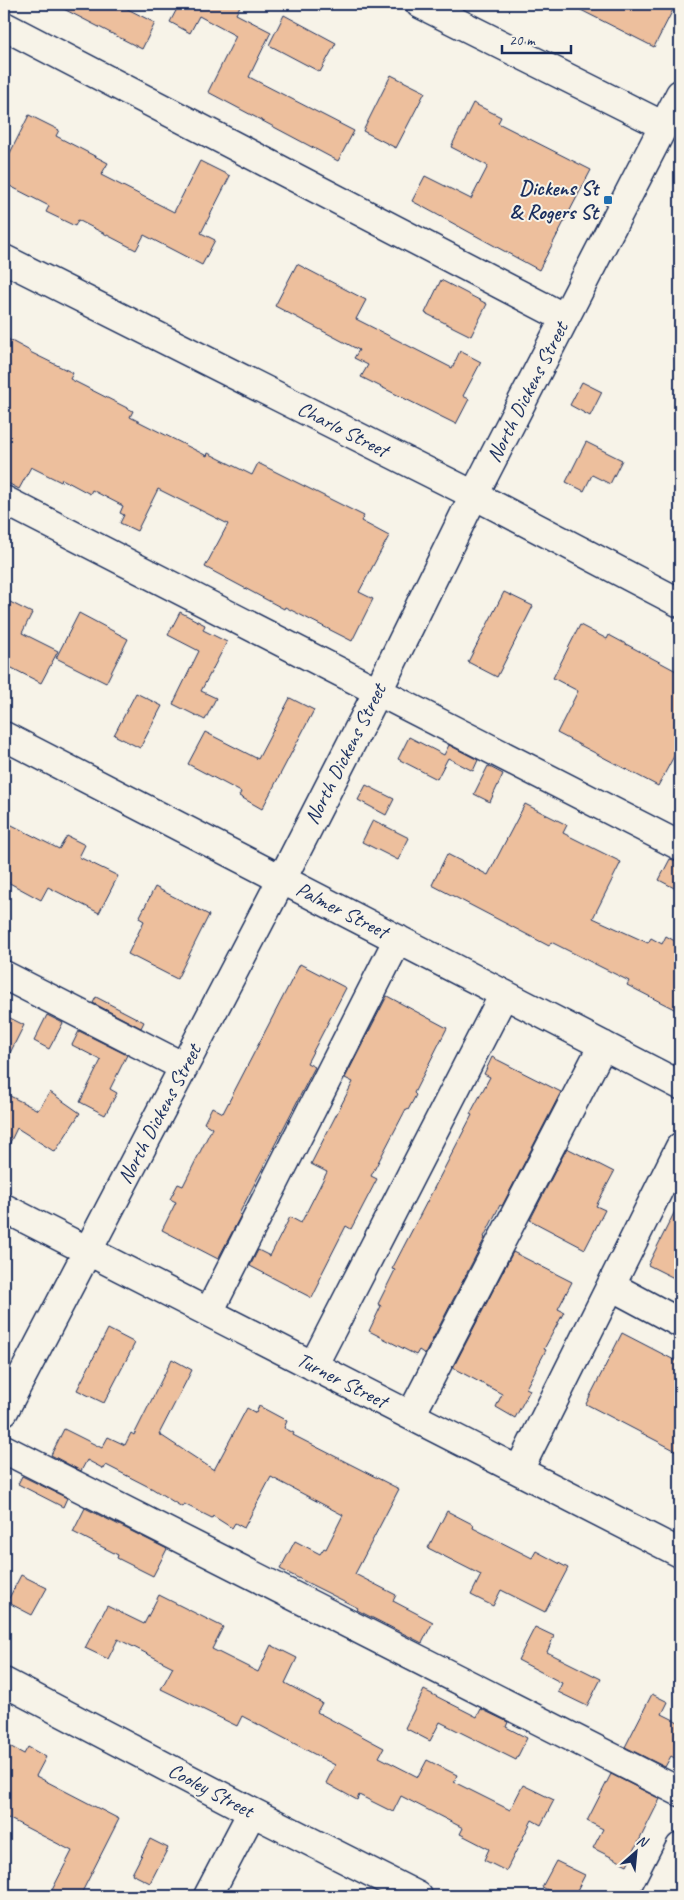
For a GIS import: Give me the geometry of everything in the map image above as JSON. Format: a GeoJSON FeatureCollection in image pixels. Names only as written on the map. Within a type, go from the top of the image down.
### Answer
{"type":"FeatureCollection","features":[{"type":"Feature","properties":{"kind":"street"},"geometry":{"type":"LineString","coordinates":[[420,4],[664,126]]}},
{"type":"Feature","properties":{"kind":"street"},"geometry":{"type":"LineString","coordinates":[[4,26],[565,318]]}},
{"type":"Feature","properties":{"kind":"street","name":"North Dickens Street"},"geometry":{"type":"LineString","coordinates":[[4,1411],[282,879],[378,691],[474,495],[680,94]]}},
{"type":"Feature","properties":{"kind":"street","name":"Charlo Street"},"geometry":{"type":"LineString","coordinates":[[4,259],[474,495],[680,603]]}},
{"type":"Feature","properties":{"kind":"street"},"geometry":{"type":"LineString","coordinates":[[4,500],[680,846]]}},
{"type":"Feature","properties":{"kind":"street","name":"Palmer Street"},"geometry":{"type":"LineString","coordinates":[[4,736],[680,1085]]}},
{"type":"Feature","properties":{"kind":"street"},"geometry":{"type":"LineString","coordinates":[[209,1312],[398,939]]}},
{"type":"Feature","properties":{"kind":"street"},"geometry":{"type":"LineString","coordinates":[[4,975],[184,1067]]}},
{"type":"Feature","properties":{"kind":"street"},"geometry":{"type":"LineString","coordinates":[[313,1366],[504,994]]}},
{"type":"Feature","properties":{"kind":"street"},"geometry":{"type":"LineString","coordinates":[[411,1416],[603,1045]]}},
{"type":"Feature","properties":{"kind":"street"},"geometry":{"type":"LineString","coordinates":[[519,1470],[680,1147]]}},
{"type":"Feature","properties":{"kind":"street","name":"Turner Street"},"geometry":{"type":"LineString","coordinates":[[4,1208],[680,1552]]}},
{"type":"Feature","properties":{"kind":"street"},"geometry":{"type":"LineString","coordinates":[[610,1286],[680,1323]]}},
{"type":"Feature","properties":{"kind":"street"},"geometry":{"type":"LineString","coordinates":[[4,1449],[680,1792]]}},
{"type":"Feature","properties":{"kind":"street","name":"Cooley Street"},"geometry":{"type":"LineString","coordinates":[[4,1682],[252,1812],[418,1896]]}},
{"type":"Feature","properties":{"kind":"street"},"geometry":{"type":"LineString","coordinates":[[208,1896],[252,1812]]}},
{"type":"Feature","properties":{"kind":"street"},"geometry":{"type":"LineString","coordinates":[[655,1896],[680,1847]]}},
{"type":"Feature","properties":{"kind":"building"},"geometry":{"type":"Polygon","coordinates":[[[54,4],[118,4],[155,23],[142,49],[54,4]]]}},
{"type":"Feature","properties":{"kind":"building"},"geometry":{"type":"Polygon","coordinates":[[[177,4],[241,4],[236,14],[271,32],[249,77],[354,131],[338,161],[208,92],[236,36],[199,16],[190,33],[170,22],[179,5],[177,4]]]}},
{"type":"Feature","properties":{"kind":"building"},"geometry":{"type":"Polygon","coordinates":[[[569,4],[676,4],[654,47],[569,4]]]}},
{"type":"Feature","properties":{"kind":"building"},"geometry":{"type":"Polygon","coordinates":[[[284,15],[336,43],[320,72],[269,45],[284,15]]]}},
{"type":"Feature","properties":{"kind":"building"},"geometry":{"type":"Polygon","coordinates":[[[391,75],[425,92],[396,148],[363,131],[391,75]]]}},
{"type":"Feature","properties":{"kind":"building"},"geometry":{"type":"Polygon","coordinates":[[[473,103],[501,117],[498,123],[591,170],[539,270],[412,201],[425,176],[471,199],[488,166],[451,147],[473,103]]]}},
{"type":"Feature","properties":{"kind":"building"},"geometry":{"type":"Polygon","coordinates":[[[29,115],[59,130],[56,136],[108,163],[101,175],[174,212],[200,161],[230,176],[201,233],[215,240],[202,265],[144,235],[136,250],[78,220],[75,226],[46,212],[49,206],[4,183],[4,165],[29,115]]]}},
{"type":"Feature","properties":{"kind":"building"},"geometry":{"type":"Polygon","coordinates":[[[297,264],[366,300],[356,319],[452,368],[460,351],[481,362],[463,396],[469,399],[456,424],[361,377],[368,365],[354,358],[359,350],[275,306],[297,264]]]}},
{"type":"Feature","properties":{"kind":"building"},"geometry":{"type":"Polygon","coordinates":[[[441,280],[487,304],[471,336],[425,313],[441,280]]]}},
{"type":"Feature","properties":{"kind":"building"},"geometry":{"type":"Polygon","coordinates":[[[4,337],[73,373],[70,379],[133,411],[130,417],[207,456],[208,453],[252,475],[258,463],[364,516],[361,521],[389,536],[359,592],[373,599],[352,641],[285,607],[284,609],[205,567],[228,524],[158,489],[137,531],[120,523],[124,515],[120,513],[123,506],[92,490],[90,494],[62,479],[61,482],[31,467],[19,489],[4,481],[4,337]]]}},
{"type":"Feature","properties":{"kind":"building"},"geometry":{"type":"Polygon","coordinates":[[[582,382],[602,392],[590,416],[570,405],[582,382]]]}},
{"type":"Feature","properties":{"kind":"building"},"geometry":{"type":"Polygon","coordinates":[[[586,442],[622,460],[610,484],[592,475],[584,491],[566,482],[586,442]]]}},
{"type":"Feature","properties":{"kind":"building"},"geometry":{"type":"Polygon","coordinates":[[[504,592],[533,606],[497,677],[468,662],[504,592]]]}},
{"type":"Feature","properties":{"kind":"building"},"geometry":{"type":"Polygon","coordinates":[[[4,599],[32,613],[22,633],[58,651],[41,683],[6,665],[4,669],[4,599]]]}},
{"type":"Feature","properties":{"kind":"building"},"geometry":{"type":"Polygon","coordinates":[[[180,612],[205,625],[203,630],[227,642],[201,691],[216,698],[205,720],[173,704],[199,651],[168,635],[180,612]]]}},
{"type":"Feature","properties":{"kind":"building"},"geometry":{"type":"Polygon","coordinates":[[[79,613],[128,639],[106,683],[56,658],[79,613]]]}},
{"type":"Feature","properties":{"kind":"building"},"geometry":{"type":"Polygon","coordinates":[[[580,625],[607,639],[609,635],[680,673],[680,745],[658,786],[557,733],[578,691],[553,678],[580,625]]]}},
{"type":"Feature","properties":{"kind":"building"},"geometry":{"type":"Polygon","coordinates":[[[136,693],[162,706],[140,748],[114,735],[136,693]]]}},
{"type":"Feature","properties":{"kind":"building"},"geometry":{"type":"Polygon","coordinates":[[[290,698],[314,710],[262,809],[239,796],[241,792],[188,764],[205,732],[258,759],[290,698]]]}},
{"type":"Feature","properties":{"kind":"building"},"geometry":{"type":"Polygon","coordinates":[[[409,737],[444,755],[449,745],[478,760],[473,771],[448,758],[437,779],[398,759],[409,737]]]}},
{"type":"Feature","properties":{"kind":"building"},"geometry":{"type":"Polygon","coordinates":[[[488,766],[503,774],[490,802],[474,794],[488,766]]]}},
{"type":"Feature","properties":{"kind":"building"},"geometry":{"type":"Polygon","coordinates":[[[366,785],[394,799],[386,815],[358,800],[366,785]]]}},
{"type":"Feature","properties":{"kind":"building"},"geometry":{"type":"Polygon","coordinates":[[[525,804],[567,825],[563,833],[621,862],[593,918],[648,943],[651,938],[662,944],[666,936],[680,944],[680,1012],[627,985],[629,981],[551,942],[549,946],[432,885],[447,854],[488,875],[525,804]]]}},
{"type":"Feature","properties":{"kind":"building"},"geometry":{"type":"Polygon","coordinates":[[[373,820],[409,838],[398,860],[362,842],[373,820]]]}},
{"type":"Feature","properties":{"kind":"building"},"geometry":{"type":"Polygon","coordinates":[[[4,821],[59,849],[67,836],[85,845],[79,857],[118,876],[99,913],[48,887],[41,900],[4,880],[4,821]]]}},
{"type":"Feature","properties":{"kind":"building"},"geometry":{"type":"Polygon","coordinates":[[[670,859],[680,862],[680,891],[659,880],[670,859]]]}},
{"type":"Feature","properties":{"kind":"building"},"geometry":{"type":"Polygon","coordinates":[[[155,887],[209,915],[177,979],[128,954],[144,921],[139,918],[155,887]]]}},
{"type":"Feature","properties":{"kind":"building"},"geometry":{"type":"Polygon","coordinates":[[[300,964],[346,988],[307,1063],[315,1067],[239,1214],[241,1215],[218,1259],[162,1230],[176,1202],[170,1199],[178,1184],[183,1186],[212,1128],[204,1123],[212,1107],[223,1113],[300,964]]]}},
{"type":"Feature","properties":{"kind":"building"},"geometry":{"type":"Polygon","coordinates":[[[387,996],[447,1028],[414,1093],[416,1095],[408,1110],[406,1109],[371,1176],[377,1179],[351,1229],[346,1226],[318,1281],[320,1282],[312,1298],[250,1266],[258,1250],[270,1256],[290,1217],[301,1223],[327,1172],[311,1164],[353,1082],[345,1078],[387,996]]]}},
{"type":"Feature","properties":{"kind":"building"},"geometry":{"type":"Polygon","coordinates":[[[96,997],[144,1022],[141,1028],[93,1003],[96,997]]]}},
{"type":"Feature","properties":{"kind":"building"},"geometry":{"type":"Polygon","coordinates":[[[4,1015],[24,1025],[4,1065],[4,1015]]]}},
{"type":"Feature","properties":{"kind":"building"},"geometry":{"type":"Polygon","coordinates":[[[47,1015],[63,1023],[49,1049],[34,1041],[47,1015]]]}},
{"type":"Feature","properties":{"kind":"building"},"geometry":{"type":"Polygon","coordinates":[[[79,1031],[127,1055],[110,1089],[117,1093],[105,1115],[80,1102],[101,1060],[72,1045],[79,1031]]]}},
{"type":"Feature","properties":{"kind":"building"},"geometry":{"type":"Polygon","coordinates":[[[492,1057],[561,1092],[502,1206],[500,1205],[425,1354],[419,1350],[416,1355],[369,1331],[381,1306],[378,1304],[395,1270],[392,1269],[490,1077],[484,1074],[492,1057]]]}},
{"type":"Feature","properties":{"kind":"building"},"geometry":{"type":"Polygon","coordinates":[[[50,1092],[80,1113],[55,1152],[17,1128],[4,1155],[4,1093],[38,1110],[50,1092]]]}},
{"type":"Feature","properties":{"kind":"building"},"geometry":{"type":"Polygon","coordinates":[[[567,1148],[614,1172],[596,1206],[605,1210],[585,1249],[530,1220],[567,1148]]]}},
{"type":"Feature","properties":{"kind":"building"},"geometry":{"type":"Polygon","coordinates":[[[680,1201],[680,1281],[648,1265],[680,1201]]]}},
{"type":"Feature","properties":{"kind":"building"},"geometry":{"type":"Polygon","coordinates":[[[513,1252],[572,1282],[558,1309],[564,1312],[544,1349],[546,1350],[526,1388],[530,1390],[515,1418],[496,1407],[502,1394],[453,1368],[513,1252]]]}},
{"type":"Feature","properties":{"kind":"building"},"geometry":{"type":"Polygon","coordinates":[[[108,1329],[135,1343],[104,1403],[77,1390],[108,1329]]]}},
{"type":"Feature","properties":{"kind":"building"},"geometry":{"type":"Polygon","coordinates":[[[622,1333],[680,1363],[680,1453],[586,1404],[622,1333]]]}},
{"type":"Feature","properties":{"kind":"building"},"geometry":{"type":"Polygon","coordinates":[[[172,1359],[192,1370],[159,1434],[214,1470],[247,1408],[256,1413],[259,1406],[287,1421],[284,1428],[294,1433],[293,1435],[399,1489],[355,1574],[396,1595],[393,1601],[433,1622],[422,1643],[280,1569],[295,1541],[320,1554],[324,1548],[326,1549],[343,1515],[271,1477],[244,1528],[235,1523],[232,1528],[213,1516],[212,1518],[184,1504],[182,1507],[153,1489],[106,1465],[104,1469],[87,1460],[81,1471],[51,1455],[64,1429],[102,1448],[108,1437],[125,1445],[131,1433],[134,1435],[172,1359]]]}},
{"type":"Feature","properties":{"kind":"building"},"geometry":{"type":"Polygon","coordinates":[[[22,1476],[67,1498],[63,1507],[18,1484],[22,1476]]]}},
{"type":"Feature","properties":{"kind":"building"},"geometry":{"type":"Polygon","coordinates":[[[85,1508],[167,1549],[153,1576],[117,1558],[118,1555],[73,1532],[85,1508]]]}},
{"type":"Feature","properties":{"kind":"building"},"geometry":{"type":"Polygon","coordinates":[[[447,1511],[474,1525],[473,1528],[532,1558],[536,1551],[568,1568],[545,1612],[501,1590],[493,1606],[471,1595],[481,1575],[428,1548],[447,1511]]]}},
{"type":"Feature","properties":{"kind":"building"},"geometry":{"type":"Polygon","coordinates":[[[21,1575],[47,1588],[32,1615],[7,1602],[21,1575]]]}},
{"type":"Feature","properties":{"kind":"building"},"geometry":{"type":"Polygon","coordinates":[[[159,1595],[223,1627],[212,1649],[258,1672],[271,1645],[297,1658],[285,1683],[322,1703],[317,1712],[384,1748],[379,1757],[418,1777],[427,1760],[457,1775],[454,1782],[510,1810],[523,1785],[554,1800],[541,1825],[532,1820],[506,1871],[484,1860],[489,1849],[460,1834],[463,1828],[401,1796],[393,1812],[359,1795],[357,1800],[326,1783],[335,1765],[242,1716],[237,1726],[161,1689],[173,1667],[118,1639],[108,1659],[85,1648],[107,1606],[144,1624],[159,1595]]]}},
{"type":"Feature","properties":{"kind":"building"},"geometry":{"type":"Polygon","coordinates":[[[535,1627],[554,1636],[547,1652],[601,1679],[587,1706],[558,1692],[562,1683],[518,1660],[535,1627]]]}},
{"type":"Feature","properties":{"kind":"building"},"geometry":{"type":"Polygon","coordinates":[[[424,1690],[477,1717],[481,1709],[508,1722],[506,1727],[527,1738],[516,1760],[440,1722],[430,1741],[405,1728],[424,1690]]]}},
{"type":"Feature","properties":{"kind":"building"},"geometry":{"type":"Polygon","coordinates":[[[652,1694],[668,1702],[662,1714],[680,1723],[680,1761],[671,1756],[665,1767],[625,1747],[652,1694]]]}},
{"type":"Feature","properties":{"kind":"building"},"geometry":{"type":"Polygon","coordinates":[[[4,1743],[24,1754],[28,1747],[46,1757],[36,1776],[119,1819],[80,1896],[49,1896],[72,1851],[4,1816],[4,1743]]]}},
{"type":"Feature","properties":{"kind":"building"},"geometry":{"type":"Polygon","coordinates":[[[611,1774],[660,1799],[627,1865],[593,1848],[603,1829],[587,1821],[611,1774]]]}},
{"type":"Feature","properties":{"kind":"building"},"geometry":{"type":"Polygon","coordinates":[[[150,1839],[168,1848],[150,1883],[132,1874],[150,1839]]]}},
{"type":"Feature","properties":{"kind":"building"},"geometry":{"type":"Polygon","coordinates":[[[556,1861],[585,1875],[574,1896],[560,1896],[542,1887],[556,1861]]]}},
{"type":"Feature","properties":{"kind":"place","name":"Dickens St & Rogers St"},"geometry":{"type":"Point","coordinates":[608,200]}}]}
